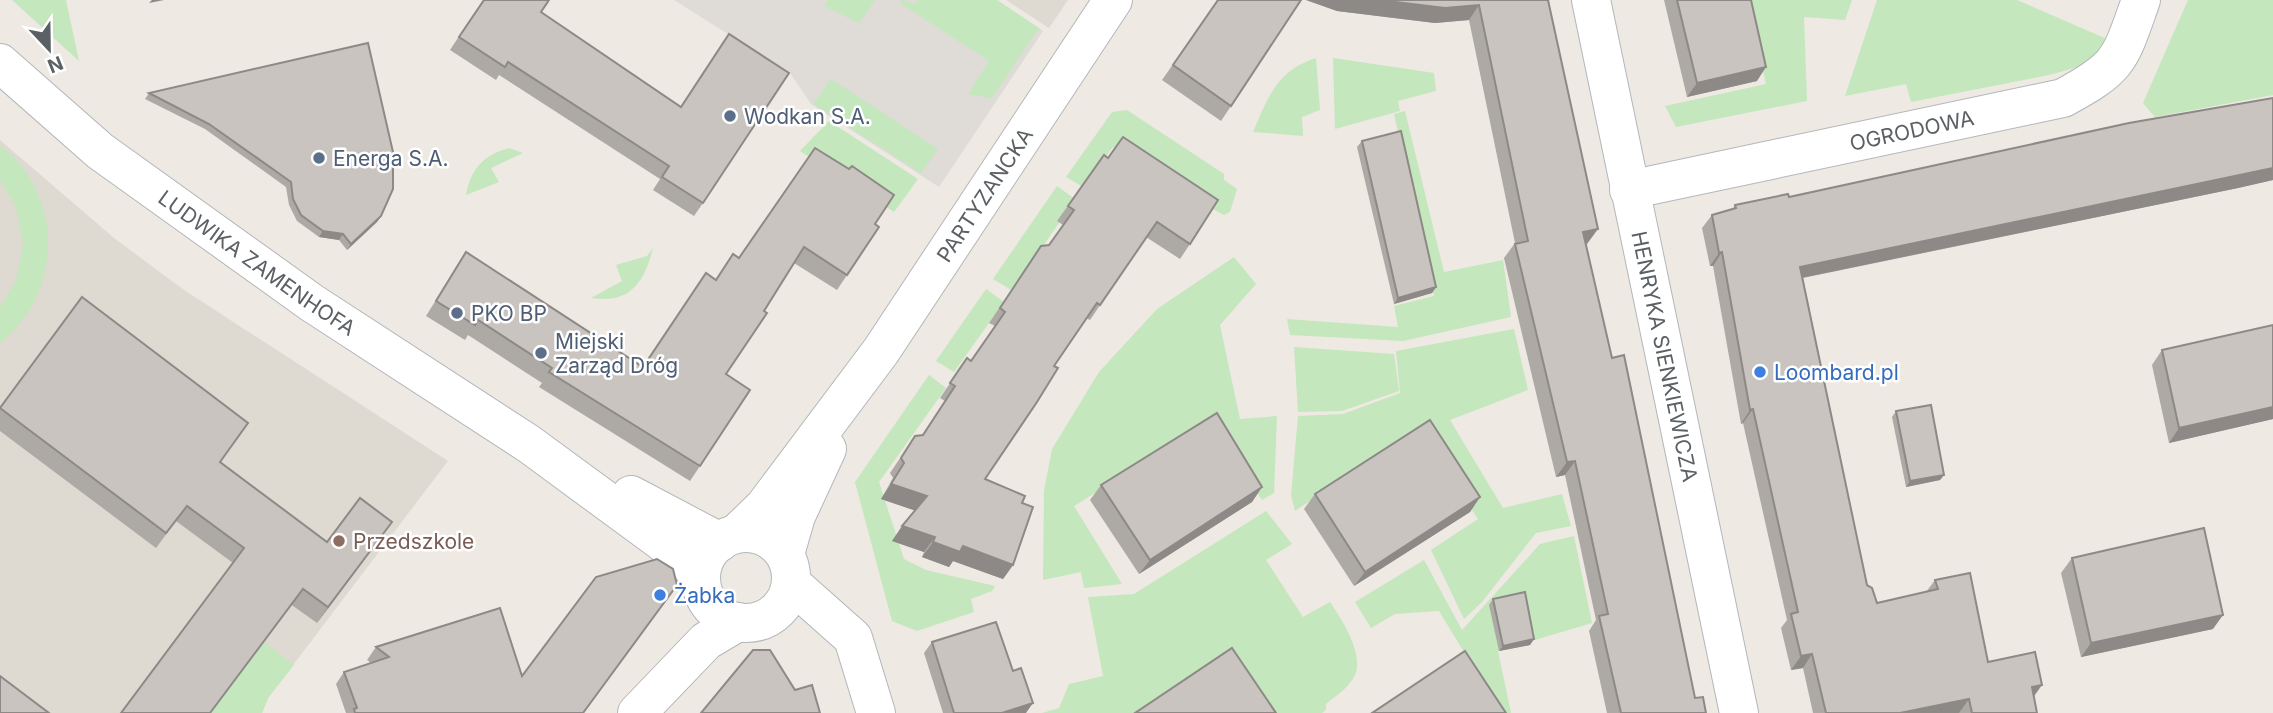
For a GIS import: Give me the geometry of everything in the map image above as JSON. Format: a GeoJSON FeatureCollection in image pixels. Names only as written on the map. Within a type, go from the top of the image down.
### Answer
{"type":"FeatureCollection","features":[{"type":"Feature","properties":{"kind":"street","name":"PARTYZANCKA"},"geometry":{"type":"LineString","coordinates":[[728,537],[764,507],[855,387],[1113,0]]}},
{"type":"Feature","properties":{"kind":"street","name":"HENRYKA SIENKIEWICZA"},"geometry":{"type":"LineString","coordinates":[[1591,0],[1739,713]]}},
{"type":"Feature","properties":{"kind":"street","name":"OGRODOWA"},"geometry":{"type":"LineString","coordinates":[[1629,190],[2063,97],[2095,81],[2120,58],[2141,0]]}},
{"type":"Feature","properties":{"kind":"street","name":"LUDWIKA ZAMENHOFA"},"geometry":{"type":"LineString","coordinates":[[0,63],[100,151],[312,303],[529,444],[661,541],[688,563],[703,587]]}},
{"type":"Feature","properties":{"kind":"street","name":"PARTYZANCKA"},"geometry":{"type":"LineString","coordinates":[[788,569],[796,516],[855,387]]}},
{"type":"Feature","properties":{"kind":"street","name":"LUDWIKA ZAMENHOFA"},"geometry":{"type":"LineString","coordinates":[[529,444],[728,537]]}},
{"type":"Feature","properties":{"kind":"street"},"geometry":{"type":"LineString","coordinates":[[637,713],[703,587],[709,552],[728,537],[764,537],[788,569],[853,638],[876,713]]}},
{"type":"Feature","properties":{"kind":"street"},"geometry":{"type":"LineString","coordinates":[[637,713],[706,641],[738,622],[767,618],[783,603],[788,569]]}},
{"type":"Feature","properties":{"kind":"street"},"geometry":{"type":"LineString","coordinates":[[703,587],[719,613],[738,622]]}},
{"type":"Feature","properties":{"kind":"shaded area"},"geometry":{"type":"Polygon","coordinates":[[[674,0],[997,0],[1043,31],[939,187],[811,104],[790,73],[674,0]]]}},
{"type":"Feature","properties":{"kind":"shaded area"},"geometry":{"type":"Polygon","coordinates":[[[1006,0],[1068,0],[1049,28],[1006,0]]]}},
{"type":"Feature","properties":{"kind":"shaded area"},"geometry":{"type":"Polygon","coordinates":[[[0,140],[114,238],[184,290],[448,461],[268,698],[262,713],[0,713],[0,140]]]}},
{"type":"Feature","properties":{"kind":"green space"},"geometry":{"type":"Polygon","coordinates":[[[12,0],[66,0],[79,61],[12,0]]]}},
{"type":"Feature","properties":{"kind":"green space"},"geometry":{"type":"Polygon","coordinates":[[[828,0],[875,0],[859,23],[824,6],[828,0]]]}},
{"type":"Feature","properties":{"kind":"green space"},"geometry":{"type":"Polygon","coordinates":[[[902,0],[914,4],[918,0],[997,0],[1039,28],[992,98],[968,94],[989,61],[900,3],[902,0]]]}},
{"type":"Feature","properties":{"kind":"green space"},"geometry":{"type":"Polygon","coordinates":[[[1746,0],[1852,0],[1845,20],[1804,17],[1807,101],[1676,127],[1665,106],[1766,84],[1746,0]]]}},
{"type":"Feature","properties":{"kind":"green space"},"geometry":{"type":"Polygon","coordinates":[[[1877,0],[2017,0],[2107,39],[2085,65],[2049,75],[1911,102],[1906,84],[1845,96],[1877,0]]]}},
{"type":"Feature","properties":{"kind":"green space"},"geometry":{"type":"Polygon","coordinates":[[[2188,0],[2273,0],[2273,95],[2155,117],[2143,103],[2188,0]]]}},
{"type":"Feature","properties":{"kind":"green space"},"geometry":{"type":"Polygon","coordinates":[[[1316,58],[1320,110],[1302,117],[1303,136],[1253,132],[1269,97],[1282,78],[1291,70],[1316,58]]]}},
{"type":"Feature","properties":{"kind":"green space"},"geometry":{"type":"Polygon","coordinates":[[[1333,58],[1434,73],[1436,91],[1398,101],[1400,111],[1335,129],[1333,58]]]}},
{"type":"Feature","properties":{"kind":"green space"},"geometry":{"type":"Polygon","coordinates":[[[831,79],[938,149],[921,173],[813,104],[831,79]]]}},
{"type":"Feature","properties":{"kind":"green space"},"geometry":{"type":"Polygon","coordinates":[[[1127,110],[1224,174],[1224,180],[1237,189],[1230,212],[1224,215],[1184,194],[1113,147],[1083,187],[1066,177],[1112,112],[1127,110]]]}},
{"type":"Feature","properties":{"kind":"green space"},"geometry":{"type":"Polygon","coordinates":[[[1405,111],[1444,272],[1503,260],[1511,317],[1403,341],[1290,335],[1287,319],[1398,327],[1394,306],[1434,296],[1394,114],[1405,111]]]}},
{"type":"Feature","properties":{"kind":"green space"},"geometry":{"type":"Polygon","coordinates":[[[829,121],[918,179],[894,212],[800,151],[829,121]]]}},
{"type":"Feature","properties":{"kind":"green space"},"geometry":{"type":"Polygon","coordinates":[[[0,145],[21,166],[36,190],[45,216],[48,244],[45,271],[36,298],[21,322],[0,343],[0,307],[16,281],[23,244],[16,207],[0,180],[0,145]]]}},
{"type":"Feature","properties":{"kind":"green space"},"geometry":{"type":"Polygon","coordinates":[[[509,148],[523,153],[491,168],[499,182],[466,195],[471,178],[480,164],[509,148]]]}},
{"type":"Feature","properties":{"kind":"green space"},"geometry":{"type":"Polygon","coordinates":[[[1057,186],[1075,199],[1013,291],[993,279],[1057,186]]]}},
{"type":"Feature","properties":{"kind":"green space"},"geometry":{"type":"Polygon","coordinates":[[[653,248],[640,281],[633,288],[616,298],[591,298],[622,281],[616,265],[647,256],[653,248]]]}},
{"type":"Feature","properties":{"kind":"green space"},"geometry":{"type":"Polygon","coordinates":[[[1234,257],[1256,284],[1220,325],[1240,419],[1277,416],[1274,493],[1262,500],[1209,422],[1074,506],[1122,584],[1084,588],[1081,572],[1043,580],[1044,491],[1052,449],[1099,372],[1157,309],[1234,257]]]}},
{"type":"Feature","properties":{"kind":"green space"},"geometry":{"type":"Polygon","coordinates":[[[986,289],[1004,302],[954,372],[936,361],[986,289]]]}},
{"type":"Feature","properties":{"kind":"green space"},"geometry":{"type":"Polygon","coordinates":[[[1514,329],[1528,390],[1450,420],[1503,508],[1562,494],[1571,526],[1536,533],[1482,602],[1464,619],[1431,550],[1478,519],[1417,428],[1295,511],[1291,495],[1298,416],[1343,414],[1400,393],[1396,351],[1514,329]]]}},
{"type":"Feature","properties":{"kind":"green space"},"geometry":{"type":"Polygon","coordinates":[[[1294,347],[1394,354],[1399,391],[1342,411],[1298,412],[1294,347]]]}},
{"type":"Feature","properties":{"kind":"green space"},"geometry":{"type":"Polygon","coordinates":[[[929,375],[946,388],[879,482],[904,559],[926,570],[995,586],[992,591],[971,599],[974,612],[917,631],[892,621],[855,482],[929,375]]]}},
{"type":"Feature","properties":{"kind":"green space"},"geometry":{"type":"Polygon","coordinates":[[[1266,511],[1292,544],[1266,560],[1303,617],[1330,602],[1355,650],[1356,673],[1345,688],[1326,704],[1326,710],[1322,713],[1042,713],[1059,708],[1069,684],[1103,676],[1088,597],[1134,594],[1266,511]]]}},
{"type":"Feature","properties":{"kind":"green space"},"geometry":{"type":"Polygon","coordinates":[[[1574,536],[1592,623],[1498,651],[1511,713],[1501,713],[1439,611],[1395,614],[1371,628],[1355,602],[1424,560],[1462,630],[1540,544],[1574,536]]]}},
{"type":"Feature","properties":{"kind":"green space"},"geometry":{"type":"Polygon","coordinates":[[[264,642],[294,665],[268,698],[262,713],[211,713],[264,642]]]}},
{"type":"Feature","properties":{"kind":"building"},"geometry":{"type":"Polygon","coordinates":[[[484,0],[549,0],[541,12],[681,107],[729,34],[789,73],[703,203],[662,177],[669,166],[508,62],[505,67],[459,37],[484,0]]]}},
{"type":"Feature","properties":{"kind":"building"},"geometry":{"type":"Polygon","coordinates":[[[1218,0],[1301,0],[1231,106],[1173,65],[1218,0]]]}},
{"type":"Feature","properties":{"kind":"building"},"geometry":{"type":"Polygon","coordinates":[[[1379,0],[1548,0],[1598,229],[1583,232],[1612,358],[1624,355],[1695,698],[1703,697],[1706,713],[1621,713],[1599,616],[1608,614],[1575,461],[1567,462],[1515,244],[1528,241],[1479,5],[1445,8],[1379,0]]]}},
{"type":"Feature","properties":{"kind":"building"},"geometry":{"type":"Polygon","coordinates":[[[1677,0],[1751,0],[1766,67],[1697,83],[1677,0]]]}},
{"type":"Feature","properties":{"kind":"building","name":"Energa S.A."},"geometry":{"type":"Polygon","coordinates":[[[368,43],[393,152],[393,189],[381,216],[351,244],[343,234],[323,231],[301,215],[293,199],[291,182],[209,124],[149,93],[368,43]]]}},
{"type":"Feature","properties":{"kind":"building"},"geometry":{"type":"Polygon","coordinates":[[[2273,98],[2273,168],[1800,267],[1867,585],[1872,588],[1877,603],[1938,589],[1935,580],[1970,573],[1988,662],[2035,652],[2042,685],[2032,687],[2037,713],[1972,713],[1969,699],[1900,713],[1826,713],[1812,654],[1801,656],[1791,614],[1798,612],[1753,409],[1750,410],[1722,252],[1719,253],[1712,215],[1736,208],[1735,205],[1788,194],[1789,197],[2129,123],[2273,98]]]}},
{"type":"Feature","properties":{"kind":"building"},"geometry":{"type":"Polygon","coordinates":[[[1401,131],[1436,287],[1398,298],[1362,141],[1401,131]]]}},
{"type":"Feature","properties":{"kind":"building"},"geometry":{"type":"Polygon","coordinates":[[[1123,137],[1218,200],[1190,244],[1157,222],[1054,366],[1058,368],[985,479],[1025,496],[1022,503],[1033,507],[1013,565],[963,546],[960,552],[933,542],[935,537],[902,526],[927,496],[891,484],[904,463],[901,458],[915,436],[923,435],[955,386],[950,383],[967,358],[971,361],[1005,312],[1000,308],[1041,246],[1049,245],[1074,210],[1068,206],[1104,155],[1108,158],[1123,137]]]}},
{"type":"Feature","properties":{"kind":"building"},"geometry":{"type":"Polygon","coordinates":[[[815,148],[849,169],[852,166],[894,195],[875,224],[879,227],[847,275],[804,247],[764,311],[767,313],[726,374],[750,390],[700,466],[549,372],[552,368],[478,320],[475,325],[436,301],[466,252],[643,367],[706,273],[716,280],[733,254],[739,258],[815,148]]]}},
{"type":"Feature","properties":{"kind":"building"},"geometry":{"type":"Polygon","coordinates":[[[82,297],[248,423],[220,462],[327,542],[360,498],[392,522],[328,607],[303,589],[210,713],[121,713],[244,548],[187,506],[166,533],[0,408],[82,297]]]}},
{"type":"Feature","properties":{"kind":"building"},"geometry":{"type":"Polygon","coordinates":[[[2273,325],[2273,407],[2179,428],[2162,350],[2273,325]]]}},
{"type":"Feature","properties":{"kind":"building"},"geometry":{"type":"Polygon","coordinates":[[[1931,405],[1944,475],[1910,481],[1896,411],[1931,405]]]}},
{"type":"Feature","properties":{"kind":"building"},"geometry":{"type":"Polygon","coordinates":[[[1217,413],[1262,487],[1150,560],[1101,485],[1217,413]]]}},
{"type":"Feature","properties":{"kind":"building"},"geometry":{"type":"Polygon","coordinates":[[[1430,420],[1480,497],[1365,572],[1315,494],[1430,420]]]}},
{"type":"Feature","properties":{"kind":"building"},"geometry":{"type":"Polygon","coordinates":[[[2204,528],[2223,615],[2091,643],[2072,558],[2204,528]]]}},
{"type":"Feature","properties":{"kind":"building"},"geometry":{"type":"Polygon","coordinates":[[[657,559],[673,569],[677,585],[583,713],[355,713],[354,709],[357,708],[344,672],[389,657],[376,647],[500,608],[522,676],[596,577],[657,559]]]}},
{"type":"Feature","properties":{"kind":"building"},"geometry":{"type":"Polygon","coordinates":[[[1525,592],[1534,639],[1503,646],[1493,599],[1525,592]]]}},
{"type":"Feature","properties":{"kind":"building"},"geometry":{"type":"Polygon","coordinates":[[[996,622],[1013,671],[1021,668],[1033,703],[1002,713],[954,713],[932,642],[996,622]]]}},
{"type":"Feature","properties":{"kind":"building"},"geometry":{"type":"Polygon","coordinates":[[[1232,648],[1276,713],[1135,713],[1232,648]]]}},
{"type":"Feature","properties":{"kind":"building"},"geometry":{"type":"Polygon","coordinates":[[[753,650],[770,650],[795,690],[812,685],[820,713],[701,713],[753,650]]]}},
{"type":"Feature","properties":{"kind":"building"},"geometry":{"type":"Polygon","coordinates":[[[1465,651],[1506,713],[1372,713],[1465,651]]]}},
{"type":"Feature","properties":{"kind":"building"},"geometry":{"type":"Polygon","coordinates":[[[0,676],[49,713],[0,713],[0,676]]]}},
{"type":"Feature","properties":{"kind":"place","name":"Wodkan S.A."},"geometry":{"type":"Point","coordinates":[730,116]}},
{"type":"Feature","properties":{"kind":"place","name":"Energa S.A."},"geometry":{"type":"Point","coordinates":[319,158]}},
{"type":"Feature","properties":{"kind":"place","name":"PKO BP"},"geometry":{"type":"Point","coordinates":[457,313]}},
{"type":"Feature","properties":{"kind":"place","name":"Miejski Zarząd Dróg"},"geometry":{"type":"Point","coordinates":[541,353]}},
{"type":"Feature","properties":{"kind":"place","name":"Loombard.pl"},"geometry":{"type":"Point","coordinates":[1760,372]}},
{"type":"Feature","properties":{"kind":"place","name":"Przedszkole"},"geometry":{"type":"Point","coordinates":[339,541]}},
{"type":"Feature","properties":{"kind":"place","name":"Żabka"},"geometry":{"type":"Point","coordinates":[660,595]}}]}
